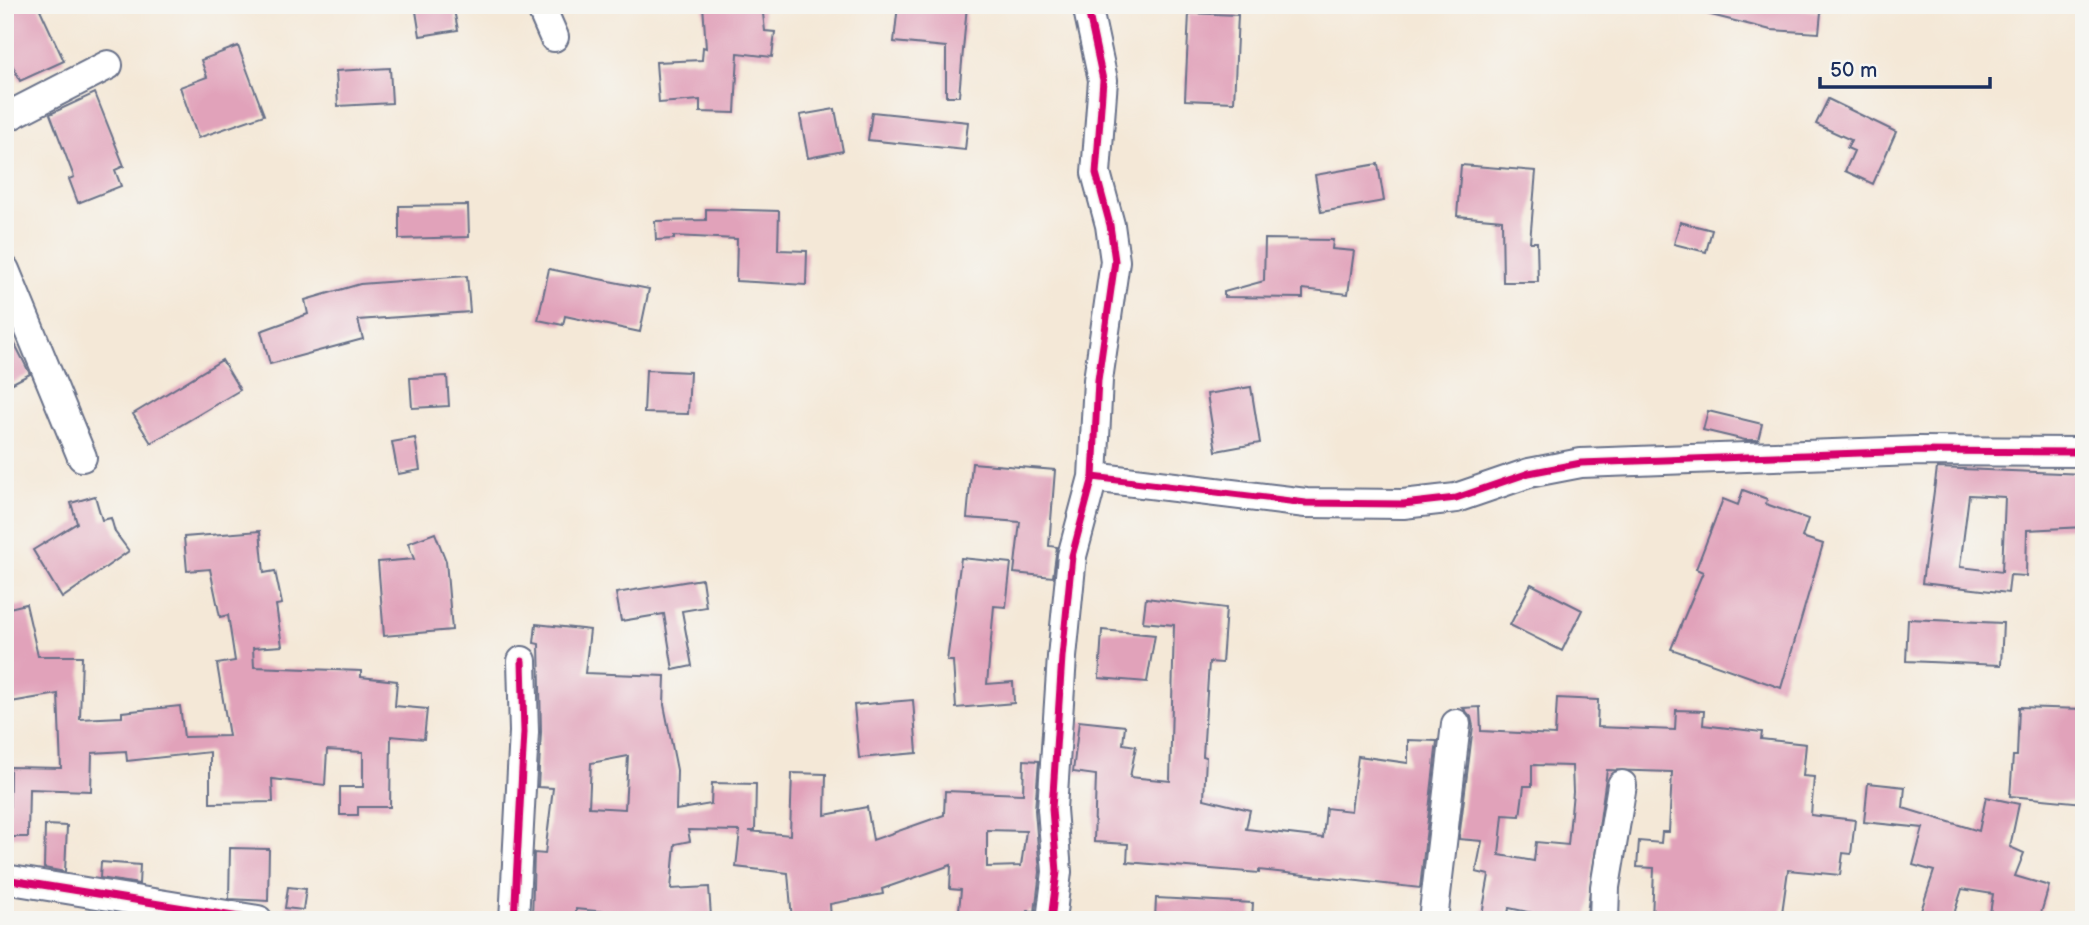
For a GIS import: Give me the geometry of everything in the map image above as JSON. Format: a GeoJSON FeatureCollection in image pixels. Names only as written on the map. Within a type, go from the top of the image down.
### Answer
{"type":"FeatureCollection","features":[{"type":"Feature","properties":{"kind":"street"},"geometry":{"type":"LineString","coordinates":[[540,5],[554,37]]}},
{"type":"Feature","properties":{"kind":"street"},"geometry":{"type":"LineString","coordinates":[[1051,920],[1057,872],[1052,809],[1062,657],[1072,556],[1090,500],[1098,380],[1115,261],[1110,226],[1096,173],[1103,80],[1087,5]]}},
{"type":"Feature","properties":{"kind":"street"},"geometry":{"type":"LineString","coordinates":[[5,118],[108,65]]}},
{"type":"Feature","properties":{"kind":"street"},"geometry":{"type":"LineString","coordinates":[[5,270],[82,457]]}},
{"type":"Feature","properties":{"kind":"street"},"geometry":{"type":"LineString","coordinates":[[1093,477],[1306,503],[1403,504],[1456,498],[1529,473],[1581,463],[1916,451],[2084,452]]}},
{"type":"Feature","properties":{"kind":"street"},"geometry":{"type":"LineString","coordinates":[[514,920],[524,732],[522,661]]}},
{"type":"Feature","properties":{"kind":"street"},"geometry":{"type":"LineString","coordinates":[[1433,920],[1456,724]]}},
{"type":"Feature","properties":{"kind":"street"},"geometry":{"type":"LineString","coordinates":[[1604,920],[1605,887],[1622,785]]}},
{"type":"Feature","properties":{"kind":"street"},"geometry":{"type":"LineString","coordinates":[[5,879],[258,920]]}},
{"type":"Feature","properties":{"kind":"building"},"geometry":{"type":"Polygon","coordinates":[[[5,5],[38,5],[64,61],[20,81],[5,50],[5,5]]]}},
{"type":"Feature","properties":{"kind":"building"},"geometry":{"type":"Polygon","coordinates":[[[415,5],[453,5],[458,30],[420,36],[415,5]]]}},
{"type":"Feature","properties":{"kind":"building"},"geometry":{"type":"Polygon","coordinates":[[[703,5],[762,5],[765,31],[775,32],[772,57],[738,53],[735,113],[700,112],[700,100],[659,103],[656,62],[702,60],[703,47],[706,48],[703,5]]]}},
{"type":"Feature","properties":{"kind":"building"},"geometry":{"type":"Polygon","coordinates":[[[898,5],[967,5],[959,96],[946,96],[946,47],[894,42],[898,5]]]}},
{"type":"Feature","properties":{"kind":"building"},"geometry":{"type":"Polygon","coordinates":[[[1700,5],[1776,5],[1821,12],[1819,33],[1771,30],[1699,12],[1700,5]]]}},
{"type":"Feature","properties":{"kind":"building"},"geometry":{"type":"Polygon","coordinates":[[[1189,13],[1238,15],[1234,102],[1185,100],[1189,13]]]}},
{"type":"Feature","properties":{"kind":"building"},"geometry":{"type":"Polygon","coordinates":[[[238,46],[264,115],[198,138],[180,87],[207,77],[201,60],[238,46]]]}},
{"type":"Feature","properties":{"kind":"building"},"geometry":{"type":"Polygon","coordinates":[[[390,68],[392,103],[338,106],[336,71],[390,68]]]}},
{"type":"Feature","properties":{"kind":"building"},"geometry":{"type":"Polygon","coordinates":[[[95,93],[124,166],[115,170],[121,186],[78,203],[69,179],[74,177],[50,114],[95,93]]]}},
{"type":"Feature","properties":{"kind":"building"},"geometry":{"type":"Polygon","coordinates":[[[1828,99],[1896,132],[1873,184],[1845,171],[1854,151],[1847,148],[1851,140],[1816,124],[1828,99]]]}},
{"type":"Feature","properties":{"kind":"building"},"geometry":{"type":"Polygon","coordinates":[[[835,109],[843,151],[808,158],[800,115],[835,109]]]}},
{"type":"Feature","properties":{"kind":"building"},"geometry":{"type":"Polygon","coordinates":[[[872,112],[968,122],[965,150],[868,140],[872,112]]]}},
{"type":"Feature","properties":{"kind":"building"},"geometry":{"type":"Polygon","coordinates":[[[1378,164],[1384,201],[1321,212],[1315,175],[1378,164]]]}},
{"type":"Feature","properties":{"kind":"building"},"geometry":{"type":"Polygon","coordinates":[[[1461,165],[1536,171],[1530,242],[1537,242],[1538,282],[1503,282],[1502,220],[1457,216],[1461,165]]]}},
{"type":"Feature","properties":{"kind":"building"},"geometry":{"type":"Polygon","coordinates":[[[468,205],[469,237],[399,239],[399,206],[468,205]]]}},
{"type":"Feature","properties":{"kind":"building"},"geometry":{"type":"Polygon","coordinates":[[[706,209],[779,211],[778,250],[807,251],[806,285],[736,281],[737,239],[674,236],[674,239],[656,240],[655,221],[706,220],[706,209]]]}},
{"type":"Feature","properties":{"kind":"building"},"geometry":{"type":"Polygon","coordinates":[[[1680,222],[1712,230],[1706,252],[1674,244],[1680,222]]]}},
{"type":"Feature","properties":{"kind":"building"},"geometry":{"type":"Polygon","coordinates":[[[1265,239],[1333,240],[1332,249],[1354,251],[1348,294],[1303,289],[1303,298],[1224,297],[1224,292],[1264,281],[1265,239]]]}},
{"type":"Feature","properties":{"kind":"building"},"geometry":{"type":"Polygon","coordinates":[[[549,269],[649,289],[640,332],[565,316],[563,325],[538,320],[549,269]]]}},
{"type":"Feature","properties":{"kind":"building"},"geometry":{"type":"Polygon","coordinates":[[[467,276],[470,312],[358,320],[363,339],[270,364],[261,331],[308,314],[305,300],[360,284],[467,276]]]}},
{"type":"Feature","properties":{"kind":"building"},"geometry":{"type":"Polygon","coordinates":[[[5,324],[30,374],[5,387],[5,324]]]}},
{"type":"Feature","properties":{"kind":"building"},"geometry":{"type":"Polygon","coordinates":[[[222,360],[240,390],[151,443],[133,414],[222,360]]]}},
{"type":"Feature","properties":{"kind":"building"},"geometry":{"type":"Polygon","coordinates":[[[646,370],[690,372],[688,414],[644,413],[646,370]]]}},
{"type":"Feature","properties":{"kind":"building"},"geometry":{"type":"Polygon","coordinates":[[[447,376],[449,406],[412,408],[410,378],[447,376]]]}},
{"type":"Feature","properties":{"kind":"building"},"geometry":{"type":"Polygon","coordinates":[[[1251,387],[1260,443],[1216,451],[1207,394],[1251,387]]]}},
{"type":"Feature","properties":{"kind":"building"},"geometry":{"type":"Polygon","coordinates":[[[1708,411],[1762,424],[1758,440],[1745,440],[1703,430],[1708,411]]]}},
{"type":"Feature","properties":{"kind":"building"},"geometry":{"type":"Polygon","coordinates":[[[415,438],[420,470],[398,474],[392,442],[415,438]]]}},
{"type":"Feature","properties":{"kind":"building"},"geometry":{"type":"Polygon","coordinates":[[[972,463],[1055,470],[1049,546],[1057,547],[1053,577],[1014,573],[1020,522],[967,518],[972,463]]]}},
{"type":"Feature","properties":{"kind":"building"},"geometry":{"type":"Polygon","coordinates":[[[1937,468],[2084,474],[2084,527],[2027,530],[2026,576],[2010,575],[2008,593],[1922,583],[1937,468]],[[1969,495],[1960,567],[2002,572],[2005,497],[1969,495]]]}},
{"type":"Feature","properties":{"kind":"building"},"geometry":{"type":"Polygon","coordinates":[[[1743,490],[1767,499],[1766,504],[1808,519],[1802,537],[1823,544],[1781,688],[1671,649],[1703,572],[1696,569],[1723,499],[1738,505],[1743,490]]]}},
{"type":"Feature","properties":{"kind":"building"},"geometry":{"type":"Polygon","coordinates":[[[95,496],[102,520],[111,518],[115,532],[129,551],[62,598],[33,550],[77,523],[71,503],[95,496]]]}},
{"type":"Feature","properties":{"kind":"building"},"geometry":{"type":"Polygon","coordinates":[[[260,531],[264,573],[275,571],[282,604],[276,605],[282,646],[253,648],[254,667],[361,671],[361,677],[397,681],[395,706],[427,709],[424,739],[391,736],[390,807],[358,807],[358,815],[340,815],[340,787],[363,787],[363,752],[327,750],[325,785],[272,779],[273,802],[210,803],[210,752],[127,761],[126,751],[92,753],[91,791],[29,789],[28,837],[9,837],[10,767],[61,768],[58,694],[5,703],[5,609],[26,604],[38,656],[82,656],[80,719],[122,717],[122,712],[180,706],[184,737],[229,736],[217,664],[235,661],[228,615],[220,617],[210,569],[187,571],[184,537],[260,531]]]}},
{"type":"Feature","properties":{"kind":"building"},"geometry":{"type":"Polygon","coordinates":[[[435,533],[446,561],[452,630],[384,636],[378,562],[414,559],[408,543],[435,533]]]}},
{"type":"Feature","properties":{"kind":"building"},"geometry":{"type":"Polygon","coordinates":[[[961,558],[1011,563],[1006,607],[994,606],[987,684],[1013,682],[1014,703],[956,708],[953,661],[947,661],[961,558]]]}},
{"type":"Feature","properties":{"kind":"building"},"geometry":{"type":"Polygon","coordinates":[[[702,579],[706,607],[682,611],[692,666],[673,670],[664,614],[621,621],[616,593],[702,579]]]}},
{"type":"Feature","properties":{"kind":"building"},"geometry":{"type":"Polygon","coordinates":[[[1531,584],[1582,610],[1562,651],[1510,625],[1531,584]]]}},
{"type":"Feature","properties":{"kind":"building"},"geometry":{"type":"Polygon","coordinates":[[[1146,598],[1226,608],[1222,663],[1209,662],[1203,756],[1206,757],[1204,799],[1250,810],[1246,829],[1323,838],[1326,808],[1351,811],[1358,756],[1408,763],[1408,740],[1437,741],[1420,888],[1259,870],[1259,873],[1127,862],[1128,844],[1094,842],[1096,775],[1073,772],[1079,721],[1125,726],[1123,744],[1136,746],[1130,777],[1170,781],[1174,625],[1143,622],[1146,598]]]}},
{"type":"Feature","properties":{"kind":"building"},"geometry":{"type":"Polygon","coordinates":[[[1908,619],[2003,623],[2001,665],[1906,661],[1908,619]]]}},
{"type":"Feature","properties":{"kind":"building"},"geometry":{"type":"Polygon","coordinates":[[[536,624],[590,630],[585,673],[665,676],[664,705],[677,770],[676,810],[711,804],[712,783],[756,784],[755,831],[749,831],[790,835],[792,773],[826,774],[825,815],[867,807],[873,840],[944,815],[945,791],[1023,794],[1024,760],[1039,761],[1035,810],[1040,872],[1035,912],[1028,911],[1027,920],[958,920],[961,890],[950,889],[951,865],[882,889],[883,894],[830,904],[831,920],[792,920],[788,873],[736,867],[740,831],[688,830],[690,841],[675,844],[671,889],[709,887],[711,917],[616,920],[617,913],[576,909],[576,920],[532,920],[534,853],[545,854],[553,788],[538,787],[541,732],[539,644],[534,643],[536,624]],[[628,756],[591,763],[589,807],[625,809],[628,756]],[[987,830],[987,867],[1021,866],[1026,831],[987,830]]]}},
{"type":"Feature","properties":{"kind":"building"},"geometry":{"type":"Polygon","coordinates":[[[1102,630],[1155,635],[1147,682],[1099,678],[1102,630]]]}},
{"type":"Feature","properties":{"kind":"building"},"geometry":{"type":"Polygon","coordinates":[[[1557,698],[1598,700],[1597,727],[1675,730],[1676,710],[1704,711],[1703,725],[1762,732],[1761,739],[1806,744],[1803,776],[1814,777],[1811,815],[1855,820],[1851,854],[1843,853],[1840,875],[1788,870],[1781,920],[1652,920],[1654,868],[1637,867],[1639,841],[1661,843],[1662,832],[1669,832],[1672,772],[1607,770],[1586,920],[1542,920],[1542,915],[1509,908],[1507,920],[1481,920],[1489,875],[1476,872],[1482,841],[1459,839],[1473,726],[1471,717],[1463,708],[1480,707],[1481,731],[1555,735],[1557,698]],[[1532,765],[1532,786],[1524,786],[1520,816],[1503,815],[1499,855],[1534,861],[1536,842],[1568,845],[1573,792],[1572,766],[1532,765]]]}},
{"type":"Feature","properties":{"kind":"building"},"geometry":{"type":"Polygon","coordinates":[[[913,700],[917,753],[859,758],[854,705],[913,700]]]}},
{"type":"Feature","properties":{"kind":"building"},"geometry":{"type":"Polygon","coordinates":[[[2019,707],[2084,709],[2084,803],[2010,796],[2013,756],[2017,756],[2019,707]]]}},
{"type":"Feature","properties":{"kind":"building"},"geometry":{"type":"Polygon","coordinates":[[[1868,783],[1905,787],[1903,808],[1979,831],[1986,797],[2019,804],[2010,847],[2024,853],[2015,876],[2049,886],[2039,920],[1989,920],[1993,894],[1962,889],[1952,920],[1918,920],[1934,871],[1913,865],[1923,828],[1864,822],[1868,783]]]}},
{"type":"Feature","properties":{"kind":"building"},"geometry":{"type":"Polygon","coordinates":[[[45,825],[67,826],[65,872],[44,868],[45,825]]]}},
{"type":"Feature","properties":{"kind":"building"},"geometry":{"type":"Polygon","coordinates":[[[230,848],[269,849],[268,901],[229,899],[230,848]]]}},
{"type":"Feature","properties":{"kind":"building"},"geometry":{"type":"Polygon","coordinates":[[[101,862],[140,865],[139,884],[100,878],[101,862]]]}},
{"type":"Feature","properties":{"kind":"building"},"geometry":{"type":"Polygon","coordinates":[[[288,887],[306,889],[303,910],[285,908],[288,887]]]}},
{"type":"Feature","properties":{"kind":"building"},"geometry":{"type":"Polygon","coordinates":[[[1156,898],[1253,903],[1252,920],[1155,920],[1156,898]]]}},
{"type":"Feature","properties":{"kind":"cycle path"},"geometry":{"type":"LineString","coordinates":[[1051,920],[1057,872],[1052,809],[1062,657],[1072,556],[1093,477],[1098,380],[1115,261],[1110,225],[1096,173],[1103,80],[1087,5]]}},
{"type":"Feature","properties":{"kind":"cycle path"},"geometry":{"type":"LineString","coordinates":[[1093,477],[1306,503],[1403,504],[1456,498],[1529,473],[1581,463],[1916,451],[2084,452]]}},
{"type":"Feature","properties":{"kind":"cycle path"},"geometry":{"type":"LineString","coordinates":[[514,920],[524,732],[522,661]]}},
{"type":"Feature","properties":{"kind":"cycle path"},"geometry":{"type":"LineString","coordinates":[[5,879],[258,920]]}}]}
